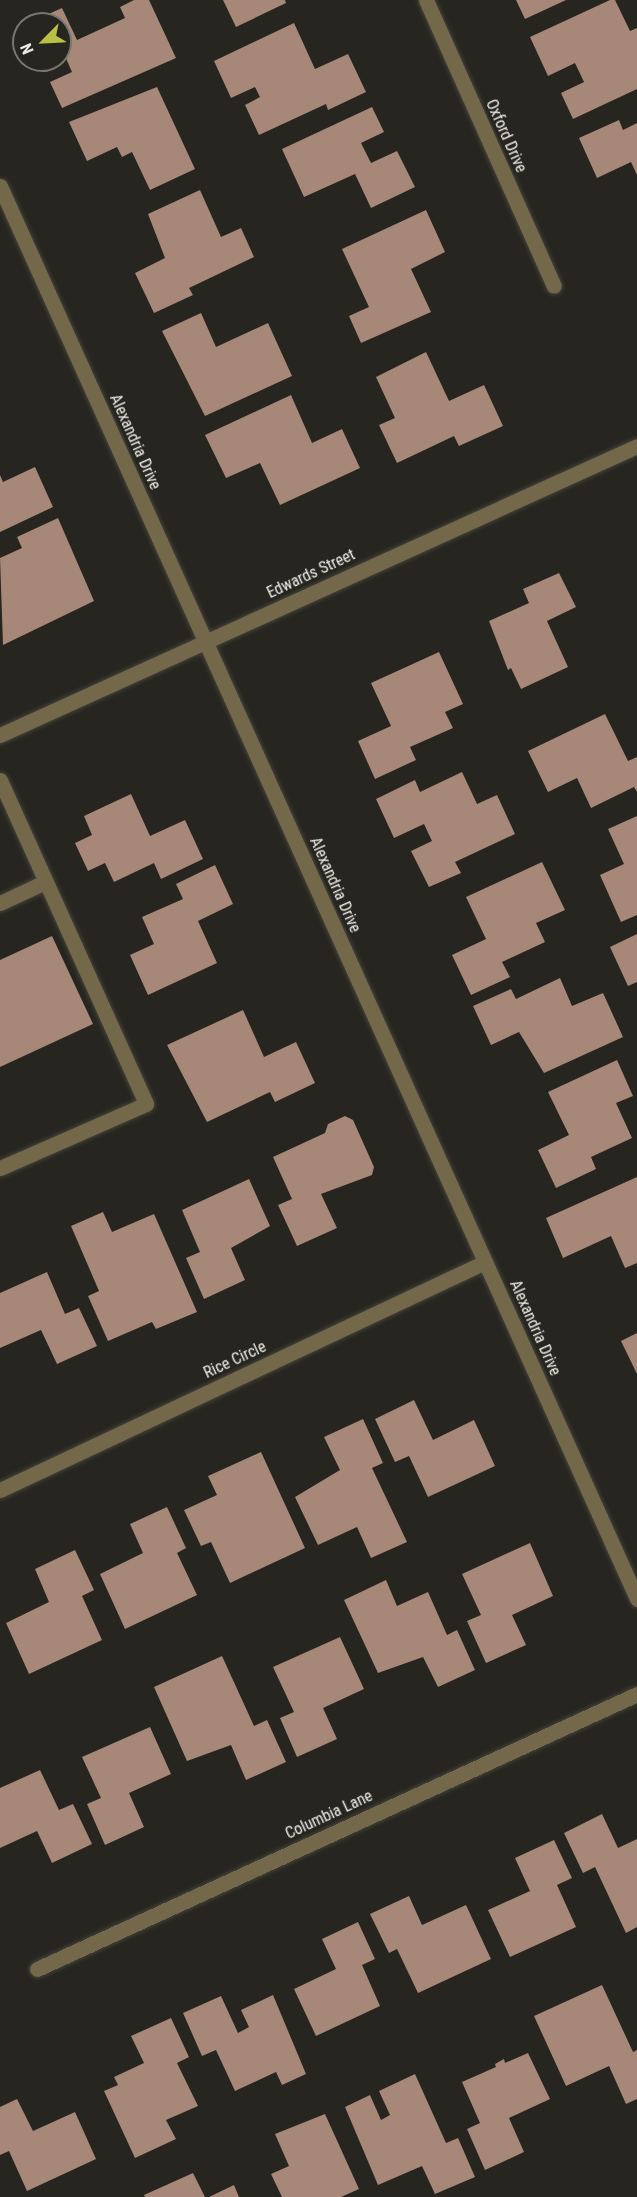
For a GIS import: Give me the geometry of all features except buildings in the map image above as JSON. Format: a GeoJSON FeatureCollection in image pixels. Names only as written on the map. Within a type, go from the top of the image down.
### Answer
{"type":"FeatureCollection","features":[{"type":"Feature","properties":{"kind":"street","name":"Oxford Drive"},"geometry":{"type":"LineString","coordinates":[[426,0],[554,286]]}},
{"type":"Feature","properties":{"kind":"street","name":"Alexandria Drive"},"geometry":{"type":"LineString","coordinates":[[0,186],[637,1599]]}},
{"type":"Feature","properties":{"kind":"street","name":"Edwards Street"},"geometry":{"type":"LineString","coordinates":[[0,735],[637,446]]}},
{"type":"Feature","properties":{"kind":"street"},"geometry":{"type":"LineString","coordinates":[[0,780],[146,1104],[0,1168]]}},
{"type":"Feature","properties":{"kind":"street"},"geometry":{"type":"LineString","coordinates":[[0,903],[45,882]]}},
{"type":"Feature","properties":{"kind":"street","name":"Rice Circle"},"geometry":{"type":"LineString","coordinates":[[0,1490],[485,1262]]}},
{"type":"Feature","properties":{"kind":"street","name":"Columbia Lane"},"geometry":{"type":"LineString","coordinates":[[37,1969],[637,1695]]}}]}
